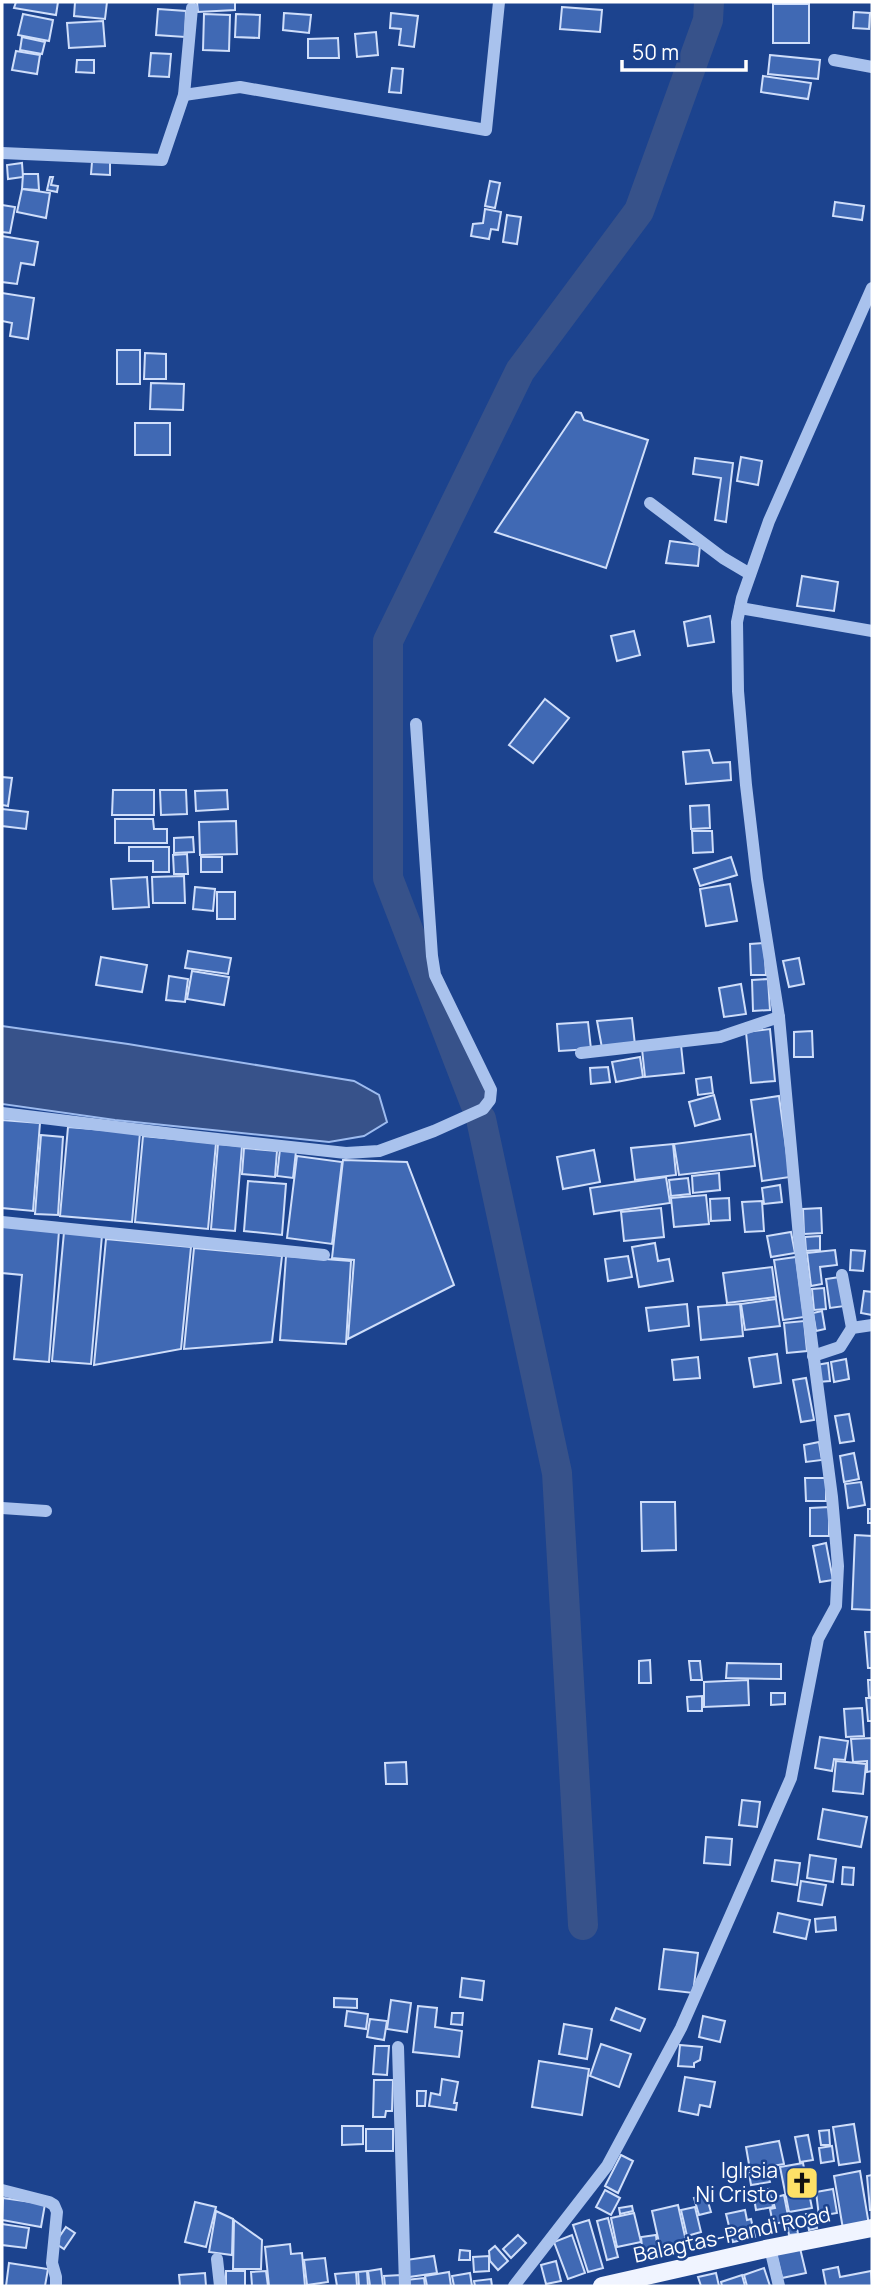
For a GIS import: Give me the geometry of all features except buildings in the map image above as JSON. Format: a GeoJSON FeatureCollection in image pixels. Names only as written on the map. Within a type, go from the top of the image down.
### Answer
{"type":"FeatureCollection","features":[{"type":"Feature","properties":{"kind":"main road","name":"Balagtas-Pandi Road"},"geometry":{"type":"LineString","coordinates":[[602,2286],[653,2281],[770,2248],[872,2228]]}},
{"type":"Feature","properties":{"kind":"street"},"geometry":{"type":"LineString","coordinates":[[184,94],[240,88],[486,130],[499,2]]}},
{"type":"Feature","properties":{"kind":"street"},"geometry":{"type":"LineString","coordinates":[[2,153],[162,160],[184,94],[192,8]]}},
{"type":"Feature","properties":{"kind":"street"},"geometry":{"type":"LineString","coordinates":[[834,60],[872,67]]}},
{"type":"Feature","properties":{"kind":"street"},"geometry":{"type":"LineString","coordinates":[[514,2286],[607,2166],[681,2028],[791,1778],[818,1639],[836,1606],[837,1553],[801,1259],[779,1017],[757,879],[746,785],[738,691],[737,622],[750,574],[769,522],[872,288]]}},
{"type":"Feature","properties":{"kind":"street"},"geometry":{"type":"LineString","coordinates":[[650,503],[723,558],[750,574]]}},
{"type":"Feature","properties":{"kind":"street"},"geometry":{"type":"LineString","coordinates":[[740,608],[872,631]]}},
{"type":"Feature","properties":{"kind":"street"},"geometry":{"type":"LineString","coordinates":[[2,1113],[346,1153],[379,1151],[483,1110],[490,1100],[491,1090],[435,975],[415,724]]}},
{"type":"Feature","properties":{"kind":"street"},"geometry":{"type":"LineString","coordinates":[[581,1053],[720,1037],[779,1017]]}},
{"type":"Feature","properties":{"kind":"street"},"geometry":{"type":"LineString","coordinates":[[2,1222],[324,1255]]}},
{"type":"Feature","properties":{"kind":"street"},"geometry":{"type":"LineString","coordinates":[[813,1356],[839,1347],[852,1328],[842,1275]]}},
{"type":"Feature","properties":{"kind":"street"},"geometry":{"type":"LineString","coordinates":[[852,1328],[872,1325]]}},
{"type":"Feature","properties":{"kind":"street"},"geometry":{"type":"LineString","coordinates":[[2,1508],[46,1511]]}},
{"type":"Feature","properties":{"kind":"street"},"geometry":{"type":"LineString","coordinates":[[398,2047],[405,2286]]}},
{"type":"Feature","properties":{"kind":"street"},"geometry":{"type":"LineString","coordinates":[[2,2190],[54,2205],[57,2212],[52,2263],[56,2277],[55,2286]]}},
{"type":"Feature","properties":{"kind":"street"},"geometry":{"type":"LineString","coordinates":[[770,2248],[779,2286]]}},
{"type":"Feature","properties":{"kind":"street"},"geometry":{"type":"LineString","coordinates":[[217,2259],[220,2286]]}},
{"type":"Feature","properties":{"kind":"water"},"geometry":{"type":"Polygon","coordinates":[[[2,1026],[354,1081],[379,1095],[387,1122],[364,1136],[329,1142],[115,1120],[2,1104],[2,1026]]]}},
{"type":"Feature","properties":{"kind":"waterway"},"geometry":{"type":"LineString","coordinates":[[475,1103],[388,878],[388,641],[520,371],[639,211],[708,20],[709,2]]}},
{"type":"Feature","properties":{"kind":"waterway"},"geometry":{"type":"LineString","coordinates":[[481,1119],[557,1473],[583,1925]]}},
{"type":"Feature","properties":{"kind":"place","name":"Iglrsia Ni Cristo"},"geometry":{"type":"Point","coordinates":[802,2183]}}]}
